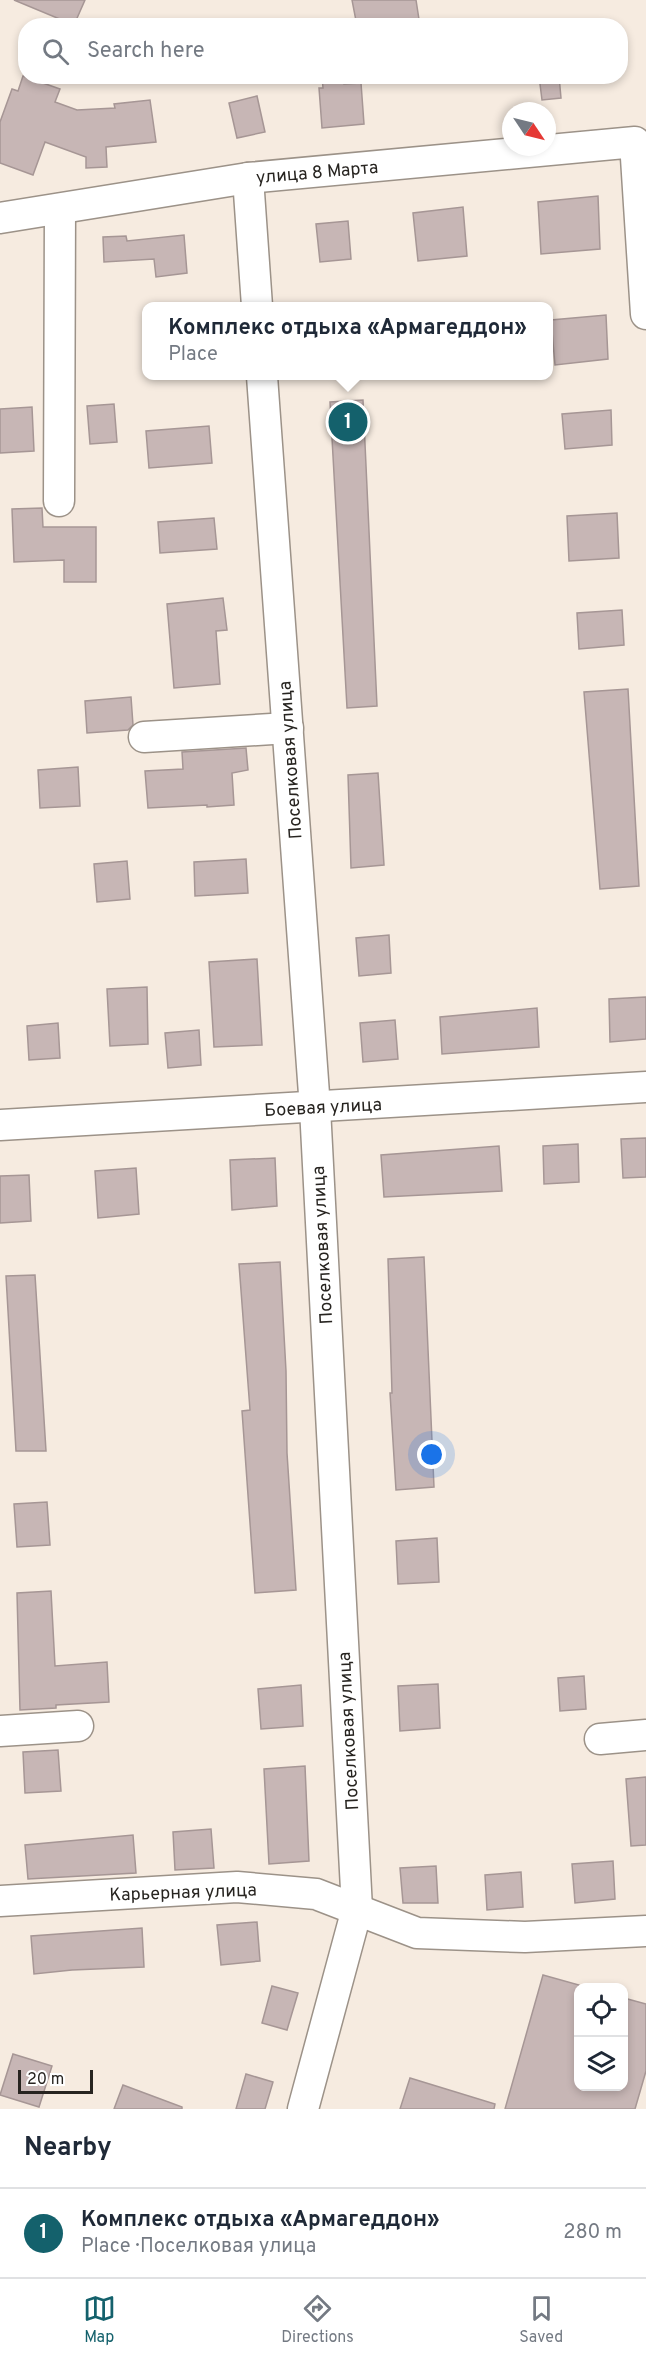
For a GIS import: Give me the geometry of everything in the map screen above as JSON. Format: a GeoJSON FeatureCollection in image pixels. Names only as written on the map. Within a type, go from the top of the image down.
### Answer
{"type":"FeatureCollection","features":[{"type":"Feature","properties":{"kind":"street","name":"улица 8 Марта"},"geometry":{"type":"LineString","coordinates":[[0,218],[248,178],[635,142],[645,296]]}},
{"type":"Feature","properties":{"kind":"street"},"geometry":{"type":"LineString","coordinates":[[248,178],[257,302]]}},
{"type":"Feature","properties":{"kind":"street"},"geometry":{"type":"LineString","coordinates":[[59,501],[60,209]]}},
{"type":"Feature","properties":{"kind":"street","name":"Поселковая улица"},"geometry":{"type":"LineString","coordinates":[[262,380],[315,1108],[357,1909],[303,2109]]}},
{"type":"Feature","properties":{"kind":"street"},"geometry":{"type":"LineString","coordinates":[[144,737],[288,729]]}},
{"type":"Feature","properties":{"kind":"street","name":"Боевая улица"},"geometry":{"type":"LineString","coordinates":[[0,1125],[646,1087]]}},
{"type":"Feature","properties":{"kind":"street"},"geometry":{"type":"LineString","coordinates":[[0,1731],[78,1726]]}},
{"type":"Feature","properties":{"kind":"street"},"geometry":{"type":"LineString","coordinates":[[600,1739],[646,1735]]}},
{"type":"Feature","properties":{"kind":"street","name":"Карьерная улица"},"geometry":{"type":"LineString","coordinates":[[0,1901],[237,1887],[316,1894],[417,1933],[525,1937],[646,1931]]}},
{"type":"Feature","properties":{"kind":"building"},"geometry":{"type":"Polygon","coordinates":[[[14,0],[85,0],[77,18],[57,18],[14,0]]]}},
{"type":"Feature","properties":{"kind":"building"},"geometry":{"type":"Polygon","coordinates":[[[352,0],[416,0],[419,18],[355,18],[352,0]]]}},
{"type":"Feature","properties":{"kind":"building"},"geometry":{"type":"Polygon","coordinates":[[[20,84],[46,84],[60,89],[55,102],[77,110],[115,108],[114,104],[150,100],[156,142],[106,147],[107,167],[86,168],[86,157],[45,142],[33,175],[0,163],[0,122],[12,89],[18,91],[20,84]]]}},
{"type":"Feature","properties":{"kind":"building"},"geometry":{"type":"Polygon","coordinates":[[[323,84],[361,84],[364,124],[322,128],[319,88],[323,88],[323,84]]]}},
{"type":"Feature","properties":{"kind":"building"},"geometry":{"type":"Polygon","coordinates":[[[540,84],[560,84],[561,98],[542,100],[540,84]]]}},
{"type":"Feature","properties":{"kind":"building"},"geometry":{"type":"Polygon","coordinates":[[[257,96],[265,132],[237,138],[229,103],[257,96]]]}},
{"type":"Feature","properties":{"kind":"building"},"geometry":{"type":"Polygon","coordinates":[[[598,196],[600,249],[541,254],[538,202],[598,196]]]}},
{"type":"Feature","properties":{"kind":"building"},"geometry":{"type":"Polygon","coordinates":[[[463,207],[467,256],[418,261],[413,213],[463,207]]]}},
{"type":"Feature","properties":{"kind":"building"},"geometry":{"type":"Polygon","coordinates":[[[348,221],[351,259],[320,262],[316,224],[348,221]]]}},
{"type":"Feature","properties":{"kind":"building"},"geometry":{"type":"Polygon","coordinates":[[[184,235],[187,273],[156,277],[154,259],[104,262],[103,237],[126,236],[127,241],[184,235]]]}},
{"type":"Feature","properties":{"kind":"building"},"geometry":{"type":"Polygon","coordinates":[[[606,315],[608,359],[555,365],[553,320],[606,315]]]}},
{"type":"Feature","properties":{"kind":"building"},"geometry":{"type":"Polygon","coordinates":[[[363,400],[377,706],[347,708],[330,402],[363,400]]]}},
{"type":"Feature","properties":{"kind":"building"},"geometry":{"type":"Polygon","coordinates":[[[114,404],[117,442],[90,444],[87,406],[114,404]]]}},
{"type":"Feature","properties":{"kind":"building"},"geometry":{"type":"Polygon","coordinates":[[[32,407],[34,451],[0,453],[0,409],[32,407]]]}},
{"type":"Feature","properties":{"kind":"building"},"geometry":{"type":"Polygon","coordinates":[[[611,410],[612,445],[565,449],[562,414],[611,410]]]}},
{"type":"Feature","properties":{"kind":"building"},"geometry":{"type":"Polygon","coordinates":[[[209,426],[212,463],[149,468],[146,431],[209,426]]]}},
{"type":"Feature","properties":{"kind":"building"},"geometry":{"type":"Polygon","coordinates":[[[42,508],[43,527],[96,527],[96,582],[64,582],[64,560],[14,562],[12,509],[42,508]]]}},
{"type":"Feature","properties":{"kind":"building"},"geometry":{"type":"Polygon","coordinates":[[[617,513],[619,558],[569,561],[567,516],[617,513]]]}},
{"type":"Feature","properties":{"kind":"building"},"geometry":{"type":"Polygon","coordinates":[[[214,518],[217,549],[160,553],[158,522],[214,518]]]}},
{"type":"Feature","properties":{"kind":"building"},"geometry":{"type":"Polygon","coordinates":[[[223,598],[227,630],[216,631],[220,684],[174,688],[167,604],[223,598]]]}},
{"type":"Feature","properties":{"kind":"building"},"geometry":{"type":"Polygon","coordinates":[[[622,610],[624,645],[579,649],[577,613],[622,610]]]}},
{"type":"Feature","properties":{"kind":"building"},"geometry":{"type":"Polygon","coordinates":[[[628,689],[639,886],[600,889],[584,692],[628,689]]]}},
{"type":"Feature","properties":{"kind":"building"},"geometry":{"type":"Polygon","coordinates":[[[131,697],[133,725],[128,730],[87,733],[85,701],[131,697]]]}},
{"type":"Feature","properties":{"kind":"building"},"geometry":{"type":"Polygon","coordinates":[[[246,748],[248,770],[232,773],[234,805],[148,808],[145,771],[183,769],[182,752],[246,748]]]}},
{"type":"Feature","properties":{"kind":"building"},"geometry":{"type":"Polygon","coordinates":[[[78,767],[80,806],[40,808],[38,770],[78,767]]]}},
{"type":"Feature","properties":{"kind":"building"},"geometry":{"type":"Polygon","coordinates":[[[378,773],[384,865],[351,868],[348,775],[378,773]]]}},
{"type":"Feature","properties":{"kind":"building"},"geometry":{"type":"Polygon","coordinates":[[[246,859],[248,893],[195,896],[194,862],[246,859]]]}},
{"type":"Feature","properties":{"kind":"building"},"geometry":{"type":"Polygon","coordinates":[[[127,861],[130,899],[97,902],[94,864],[127,861]]]}},
{"type":"Feature","properties":{"kind":"building"},"geometry":{"type":"Polygon","coordinates":[[[389,935],[391,973],[359,976],[356,938],[389,935]]]}},
{"type":"Feature","properties":{"kind":"building"},"geometry":{"type":"Polygon","coordinates":[[[257,959],[262,1045],[214,1047],[209,962],[257,959]]]}},
{"type":"Feature","properties":{"kind":"building"},"geometry":{"type":"Polygon","coordinates":[[[147,987],[148,1044],[110,1046],[107,989],[147,987]]]}},
{"type":"Feature","properties":{"kind":"building"},"geometry":{"type":"Polygon","coordinates":[[[646,997],[646,1039],[610,1042],[609,999],[646,997]]]}},
{"type":"Feature","properties":{"kind":"building"},"geometry":{"type":"Polygon","coordinates":[[[537,1008],[539,1047],[442,1054],[440,1017],[537,1008]]]}},
{"type":"Feature","properties":{"kind":"building"},"geometry":{"type":"Polygon","coordinates":[[[395,1020],[398,1059],[363,1062],[360,1023],[395,1020]]]}},
{"type":"Feature","properties":{"kind":"building"},"geometry":{"type":"Polygon","coordinates":[[[58,1023],[60,1058],[29,1060],[27,1026],[58,1023]]]}},
{"type":"Feature","properties":{"kind":"building"},"geometry":{"type":"Polygon","coordinates":[[[199,1030],[201,1065],[168,1068],[165,1033],[199,1030]]]}},
{"type":"Feature","properties":{"kind":"building"},"geometry":{"type":"Polygon","coordinates":[[[646,1138],[646,1177],[623,1178],[621,1139],[646,1138]]]}},
{"type":"Feature","properties":{"kind":"building"},"geometry":{"type":"Polygon","coordinates":[[[578,1144],[579,1182],[544,1184],[543,1146],[578,1144]]]}},
{"type":"Feature","properties":{"kind":"building"},"geometry":{"type":"Polygon","coordinates":[[[499,1146],[502,1191],[384,1197],[381,1155],[499,1146]]]}},
{"type":"Feature","properties":{"kind":"building"},"geometry":{"type":"Polygon","coordinates":[[[275,1158],[277,1206],[232,1210],[230,1160],[275,1158]]]}},
{"type":"Feature","properties":{"kind":"building"},"geometry":{"type":"Polygon","coordinates":[[[136,1168],[139,1214],[98,1218],[95,1171],[136,1168]]]}},
{"type":"Feature","properties":{"kind":"building"},"geometry":{"type":"Polygon","coordinates":[[[29,1175],[31,1221],[0,1223],[0,1176],[29,1175]]]}},
{"type":"Feature","properties":{"kind":"building"},"geometry":{"type":"Polygon","coordinates":[[[424,1257],[434,1487],[396,1490],[390,1393],[392,1393],[388,1259],[424,1257]]]}},
{"type":"Feature","properties":{"kind":"building"},"geometry":{"type":"Polygon","coordinates":[[[280,1262],[286,1371],[287,1453],[296,1590],[255,1593],[242,1411],[250,1410],[239,1264],[280,1262]]]}},
{"type":"Feature","properties":{"kind":"building"},"geometry":{"type":"Polygon","coordinates":[[[35,1275],[46,1451],[16,1451],[6,1276],[35,1275]]]}},
{"type":"Feature","properties":{"kind":"building"},"geometry":{"type":"Polygon","coordinates":[[[47,1502],[50,1545],[17,1547],[14,1504],[47,1502]]]}},
{"type":"Feature","properties":{"kind":"building"},"geometry":{"type":"Polygon","coordinates":[[[437,1538],[439,1582],[398,1584],[396,1541],[437,1538]]]}},
{"type":"Feature","properties":{"kind":"building"},"geometry":{"type":"Polygon","coordinates":[[[51,1591],[55,1666],[107,1662],[109,1702],[20,1710],[17,1593],[51,1591]]]}},
{"type":"Feature","properties":{"kind":"building"},"geometry":{"type":"Polygon","coordinates":[[[584,1676],[586,1709],[560,1711],[558,1678],[584,1676]]]}},
{"type":"Feature","properties":{"kind":"building"},"geometry":{"type":"Polygon","coordinates":[[[438,1684],[440,1728],[400,1731],[398,1686],[438,1684]]]}},
{"type":"Feature","properties":{"kind":"building"},"geometry":{"type":"Polygon","coordinates":[[[301,1685],[303,1726],[261,1729],[258,1689],[301,1685]]]}},
{"type":"Feature","properties":{"kind":"building"},"geometry":{"type":"Polygon","coordinates":[[[58,1750],[61,1791],[25,1793],[23,1752],[58,1750]]]}},
{"type":"Feature","properties":{"kind":"building"},"geometry":{"type":"Polygon","coordinates":[[[305,1766],[309,1861],[269,1864],[264,1769],[305,1766]]]}},
{"type":"Feature","properties":{"kind":"building"},"geometry":{"type":"Polygon","coordinates":[[[646,1777],[646,1845],[631,1846],[626,1779],[646,1777]]]}},
{"type":"Feature","properties":{"kind":"building"},"geometry":{"type":"Polygon","coordinates":[[[211,1829],[214,1868],[175,1870],[173,1832],[211,1829]]]}},
{"type":"Feature","properties":{"kind":"building"},"geometry":{"type":"Polygon","coordinates":[[[133,1835],[136,1873],[28,1879],[25,1845],[133,1835]]]}},
{"type":"Feature","properties":{"kind":"building"},"geometry":{"type":"Polygon","coordinates":[[[613,1861],[615,1899],[575,1903],[572,1864],[613,1861]]]}},
{"type":"Feature","properties":{"kind":"building"},"geometry":{"type":"Polygon","coordinates":[[[436,1866],[438,1903],[403,1903],[400,1868],[436,1866]]]}},
{"type":"Feature","properties":{"kind":"building"},"geometry":{"type":"Polygon","coordinates":[[[521,1872],[523,1907],[487,1910],[485,1875],[521,1872]]]}},
{"type":"Feature","properties":{"kind":"building"},"geometry":{"type":"Polygon","coordinates":[[[257,1922],[260,1961],[221,1965],[217,1925],[257,1922]]]}},
{"type":"Feature","properties":{"kind":"building"},"geometry":{"type":"Polygon","coordinates":[[[142,1928],[144,1967],[34,1974],[31,1936],[142,1928]]]}},
{"type":"Feature","properties":{"kind":"building"},"geometry":{"type":"Polygon","coordinates":[[[543,1975],[574,1984],[574,2091],[628,2091],[628,1999],[646,2004],[646,2071],[635,2109],[505,2109],[543,1975]]]}},
{"type":"Feature","properties":{"kind":"building"},"geometry":{"type":"Polygon","coordinates":[[[272,1986],[298,1993],[287,2030],[262,2023],[272,1986]]]}},
{"type":"Feature","properties":{"kind":"building"},"geometry":{"type":"Polygon","coordinates":[[[13,2054],[52,2066],[39,2107],[0,2095],[13,2054]]]}},
{"type":"Feature","properties":{"kind":"building"},"geometry":{"type":"Polygon","coordinates":[[[246,2074],[273,2082],[265,2109],[236,2109],[246,2074]]]}},
{"type":"Feature","properties":{"kind":"building"},"geometry":{"type":"Polygon","coordinates":[[[410,2078],[495,2104],[494,2109],[400,2109],[410,2078]]]}},
{"type":"Feature","properties":{"kind":"building"},"geometry":{"type":"Polygon","coordinates":[[[123,2085],[182,2107],[182,2109],[114,2109],[123,2085]]]}},
{"type":"Feature","properties":{"kind":"place","name":"Комплекс отдыха «Армагеддон»"},"geometry":{"type":"Point","coordinates":[348,422]}}]}
